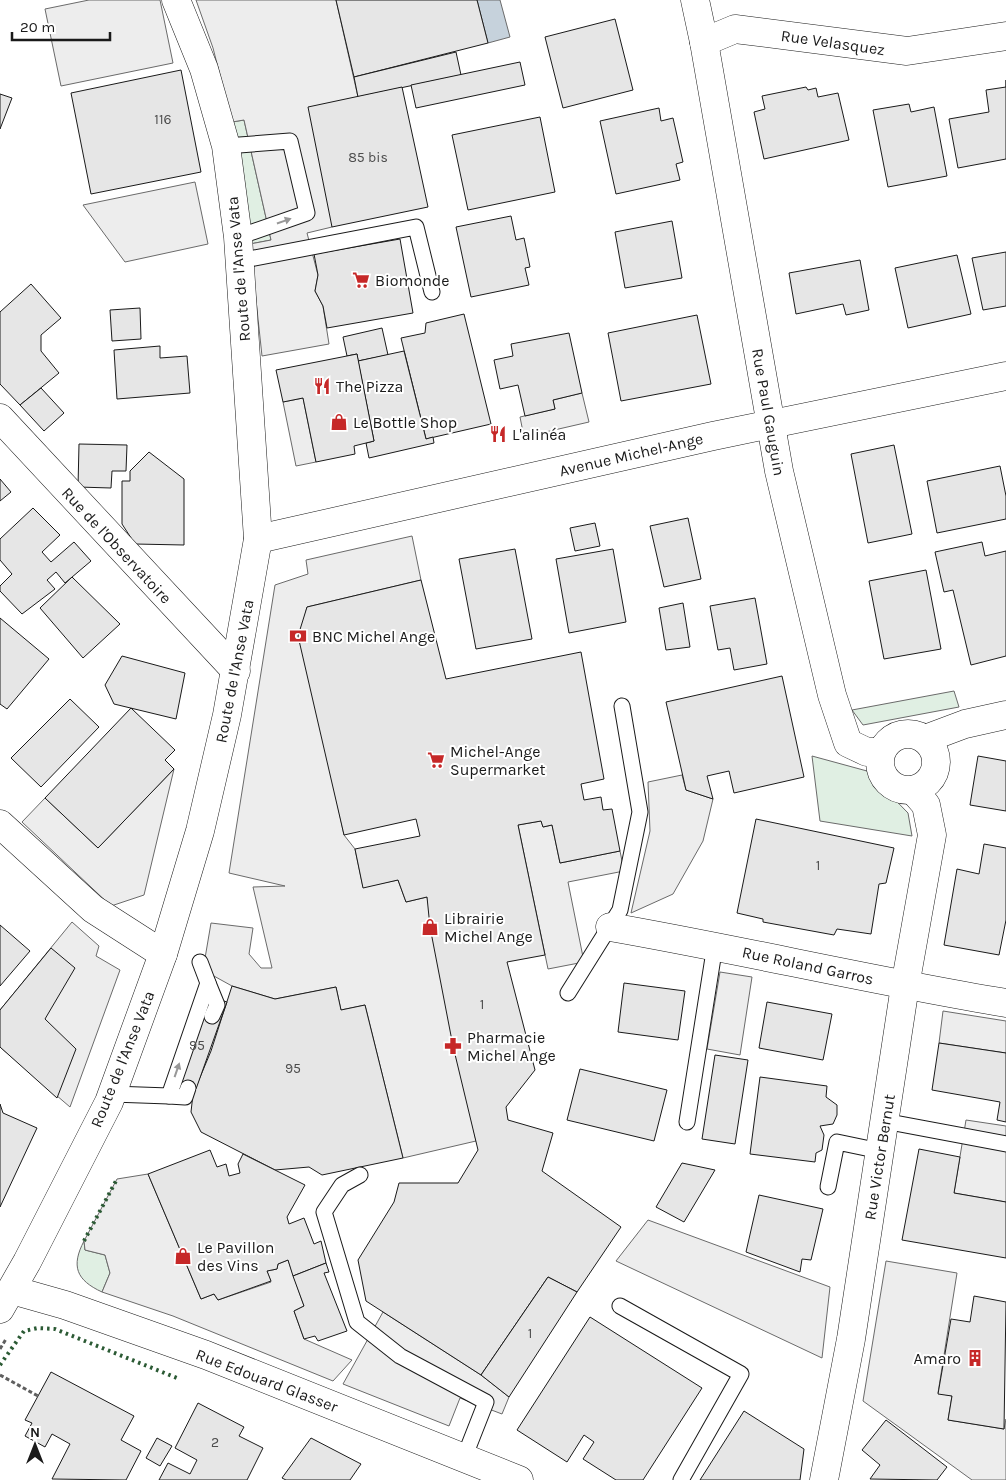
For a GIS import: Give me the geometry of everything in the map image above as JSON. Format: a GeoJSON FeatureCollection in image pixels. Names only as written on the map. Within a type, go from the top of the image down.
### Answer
{"type":"FeatureCollection","features":[{"type":"Feature","properties":{"kind":"street","name":"Route de l'Anse Vata"},"geometry":{"type":"LineString","coordinates":[[6,1299],[112,1094],[163,954],[200,831],[236,670],[258,539],[238,249],[226,146],[204,69],[176,0]]}},
{"type":"Feature","properties":{"kind":"street"},"geometry":{"type":"LineString","coordinates":[[694,0],[704,42]]}},
{"type":"Feature","properties":{"kind":"street","name":"Rue Velasquez"},"geometry":{"type":"LineString","coordinates":[[704,42],[735,29],[907,51],[1006,36]]}},
{"type":"Feature","properties":{"kind":"street","name":"Rue Paul Gauguin"},"geometry":{"type":"LineString","coordinates":[[704,42],[779,471],[841,725],[848,743],[867,752],[881,752]]}},
{"type":"Feature","properties":{"kind":"street","name":"Avenue Michel-Ange"},"geometry":{"type":"LineString","coordinates":[[258,539],[770,425],[1006,376]]}},
{"type":"Feature","properties":{"kind":"street","name":"Rue de l'Observatoire"},"geometry":{"type":"LineString","coordinates":[[0,418],[236,670]]}},
{"type":"Feature","properties":{"kind":"street"},"geometry":{"type":"LineString","coordinates":[[925,739],[966,724],[1006,715]]}},
{"type":"Feature","properties":{"kind":"street"},"geometry":{"type":"LineString","coordinates":[[908,733],[925,739],[935,754],[934,773],[929,781],[912,790],[898,789],[886,780],[879,768],[881,752],[885,745],[899,735],[908,733]]}},
{"type":"Feature","properties":{"kind":"street","name":"Rue Victor Bernut"},"geometry":{"type":"LineString","coordinates":[[824,1480],[850,1339],[905,986],[932,835],[926,805],[912,790]]}},
{"type":"Feature","properties":{"kind":"street"},"geometry":{"type":"LineString","coordinates":[[0,824],[94,909],[163,954]]}},
{"type":"Feature","properties":{"kind":"street","name":"Rue Roland Garros"},"geometry":{"type":"LineString","coordinates":[[610,927],[716,945],[905,986],[1006,1003]]}},
{"type":"Feature","properties":{"kind":"street","name":"Rue Edouard Glasser"},"geometry":{"type":"LineString","coordinates":[[6,1299],[65,1305],[206,1355],[519,1480]]}},
{"type":"Feature","properties":{"kind":"lane"},"geometry":{"type":"LineString","coordinates":[[226,146],[290,141],[307,213],[238,249]]}},
{"type":"Feature","properties":{"kind":"lane"},"geometry":{"type":"LineString","coordinates":[[238,249],[416,227],[432,292]]}},
{"type":"Feature","properties":{"kind":"lane"},"geometry":{"type":"LineString","coordinates":[[568,993],[620,910],[640,812],[622,706]]}},
{"type":"Feature","properties":{"kind":"lane"},"geometry":{"type":"LineString","coordinates":[[687,1122],[716,945]]}},
{"type":"Feature","properties":{"kind":"lane"},"geometry":{"type":"LineString","coordinates":[[200,962],[217,1005],[212,1016]]}},
{"type":"Feature","properties":{"kind":"lane"},"geometry":{"type":"LineString","coordinates":[[168,1096],[208,983]]}},
{"type":"Feature","properties":{"kind":"lane"},"geometry":{"type":"LineString","coordinates":[[112,1094],[185,1097],[188,1088]]}},
{"type":"Feature","properties":{"kind":"lane"},"geometry":{"type":"LineString","coordinates":[[884,1121],[1006,1144]]}},
{"type":"Feature","properties":{"kind":"lane"},"geometry":{"type":"LineString","coordinates":[[828,1187],[837,1142],[880,1152]]}},
{"type":"Feature","properties":{"kind":"lane"},"geometry":{"type":"LineString","coordinates":[[360,1175],[342,1184],[324,1212],[357,1322],[400,1356],[486,1402],[464,1458]]}},
{"type":"Feature","properties":{"kind":"lane"},"geometry":{"type":"LineString","coordinates":[[620,1306],[741,1374],[681,1480]]}},
{"type":"Feature","properties":{"kind":"path"},"geometry":{"type":"LineString","coordinates":[[0,1375],[38,1396]]}},
{"type":"Feature","properties":{"kind":"green space"},"geometry":{"type":"Polygon","coordinates":[[[244,120],[271,240],[250,244],[232,122],[244,120]]]}},
{"type":"Feature","properties":{"kind":"green space"},"geometry":{"type":"Polygon","coordinates":[[[954,691],[959,707],[863,725],[852,710],[954,691]]]}},
{"type":"Feature","properties":{"kind":"green space"},"geometry":{"type":"Polygon","coordinates":[[[812,756],[867,771],[908,813],[912,836],[820,821],[812,756]]]}},
{"type":"Feature","properties":{"kind":"green space"},"geometry":{"type":"Polygon","coordinates":[[[84,1241],[85,1250],[105,1255],[110,1273],[102,1292],[86,1282],[78,1271],[78,1258],[84,1241]]]}},
{"type":"Feature","properties":{"kind":"shaded area"},"geometry":{"type":"Polygon","coordinates":[[[89,0],[160,0],[173,63],[61,86],[45,9],[89,0]]]}},
{"type":"Feature","properties":{"kind":"shaded area"},"geometry":{"type":"Polygon","coordinates":[[[196,0],[336,0],[358,97],[332,227],[307,233],[318,275],[315,291],[323,306],[329,344],[262,356],[250,244],[271,240],[244,120],[232,122],[213,48],[196,0]]]}},
{"type":"Feature","properties":{"kind":"shaded area"},"geometry":{"type":"Polygon","coordinates":[[[477,0],[500,0],[510,37],[488,43],[477,0]]]}},
{"type":"Feature","properties":{"kind":"shaded area"},"geometry":{"type":"Polygon","coordinates":[[[195,182],[208,244],[125,262],[83,205],[195,182]]]}},
{"type":"Feature","properties":{"kind":"shaded area"},"geometry":{"type":"Polygon","coordinates":[[[582,393],[589,422],[524,437],[520,417],[555,409],[553,400],[582,393]]]}},
{"type":"Feature","properties":{"kind":"shaded area","name":"Le Bottle Shop"},"geometry":{"type":"Polygon","coordinates":[[[303,398],[316,462],[296,466],[283,402],[303,398]]]}},
{"type":"Feature","properties":{"kind":"shaded area"},"geometry":{"type":"Polygon","coordinates":[[[412,536],[421,580],[307,607],[301,632],[344,835],[355,849],[363,887],[398,880],[406,902],[427,897],[476,1141],[403,1158],[365,1005],[341,1010],[336,987],[275,999],[232,986],[203,970],[211,923],[253,928],[249,954],[261,968],[272,968],[253,887],[285,886],[229,873],[275,585],[308,574],[306,560],[412,536]]]}},
{"type":"Feature","properties":{"kind":"shaded area"},"geometry":{"type":"Polygon","coordinates":[[[174,769],[144,895],[111,906],[22,822],[45,798],[98,848],[174,769]]]}},
{"type":"Feature","properties":{"kind":"shaded area"},"geometry":{"type":"Polygon","coordinates":[[[682,775],[686,790],[713,799],[703,841],[673,894],[631,913],[650,831],[648,782],[682,775]]]}},
{"type":"Feature","properties":{"kind":"shaded area"},"geometry":{"type":"Polygon","coordinates":[[[541,821],[543,827],[552,825],[560,863],[620,851],[624,871],[568,882],[584,962],[548,969],[518,825],[541,821]]]}},
{"type":"Feature","properties":{"kind":"shaded area"},"geometry":{"type":"Polygon","coordinates":[[[72,922],[99,946],[96,956],[120,970],[70,1107],[0,1047],[0,1010],[72,922]]]}},
{"type":"Feature","properties":{"kind":"shaded area"},"geometry":{"type":"Polygon","coordinates":[[[720,972],[752,977],[740,1055],[707,1049],[720,972]]]}},
{"type":"Feature","properties":{"kind":"shaded area"},"geometry":{"type":"Polygon","coordinates":[[[943,1011],[1006,1021],[1006,1053],[939,1043],[943,1011]]]}},
{"type":"Feature","properties":{"kind":"shaded area"},"geometry":{"type":"Polygon","coordinates":[[[966,1120],[1006,1126],[1006,1202],[954,1193],[966,1120]]]}},
{"type":"Feature","properties":{"kind":"shaded area"},"geometry":{"type":"Polygon","coordinates":[[[148,1174],[201,1299],[214,1294],[218,1300],[271,1282],[267,1271],[277,1269],[278,1264],[288,1260],[304,1306],[294,1311],[304,1339],[352,1360],[333,1381],[173,1316],[102,1292],[110,1273],[105,1255],[85,1250],[84,1241],[117,1179],[148,1174]]]}},
{"type":"Feature","properties":{"kind":"shaded area"},"geometry":{"type":"Polygon","coordinates":[[[648,1220],[830,1287],[822,1358],[616,1261],[648,1220]]]}},
{"type":"Feature","properties":{"kind":"shaded area"},"geometry":{"type":"Polygon","coordinates":[[[886,1261],[957,1273],[938,1393],[952,1396],[948,1420],[1004,1429],[1006,1419],[1006,1480],[972,1480],[863,1401],[886,1261]]]}},
{"type":"Feature","properties":{"kind":"shaded area"},"geometry":{"type":"Polygon","coordinates":[[[383,1312],[481,1375],[509,1397],[502,1414],[460,1398],[449,1426],[343,1384],[383,1312]]]}},
{"type":"Feature","properties":{"kind":"building"},"geometry":{"type":"Polygon","coordinates":[[[336,0],[477,0],[488,43],[354,77],[336,0]]]}},
{"type":"Feature","properties":{"kind":"building"},"geometry":{"type":"Polygon","coordinates":[[[615,19],[633,90],[563,108],[545,37],[615,19]]]}},
{"type":"Feature","properties":{"kind":"building"},"geometry":{"type":"Polygon","coordinates":[[[456,52],[461,75],[358,97],[354,77],[456,52]]]}},
{"type":"Feature","properties":{"kind":"building"},"geometry":{"type":"Polygon","coordinates":[[[520,62],[525,85],[416,108],[411,85],[520,62]]]}},
{"type":"Feature","properties":{"kind":"building"},"geometry":{"type":"Polygon","coordinates":[[[181,70],[201,172],[91,194],[71,93],[181,70]]]}},
{"type":"Feature","properties":{"kind":"building"},"geometry":{"type":"Polygon","coordinates":[[[402,87],[428,207],[332,227],[308,107],[402,87]]]}},
{"type":"Feature","properties":{"kind":"building"},"geometry":{"type":"Polygon","coordinates":[[[806,87],[808,90],[816,88],[818,97],[838,93],[849,140],[764,159],[754,112],[765,109],[762,96],[806,87]]]}},
{"type":"Feature","properties":{"kind":"building"},"geometry":{"type":"Polygon","coordinates":[[[1006,87],[1006,159],[958,168],[949,119],[989,112],[986,90],[1006,87]]]}},
{"type":"Feature","properties":{"kind":"building"},"geometry":{"type":"Polygon","coordinates":[[[0,94],[12,98],[0,129],[0,94]]]}},
{"type":"Feature","properties":{"kind":"building"},"geometry":{"type":"Polygon","coordinates":[[[909,104],[911,112],[934,107],[947,176],[888,187],[873,110],[909,104]]]}},
{"type":"Feature","properties":{"kind":"building"},"geometry":{"type":"Polygon","coordinates":[[[659,108],[661,121],[673,118],[683,162],[676,164],[680,180],[616,194],[600,121],[659,108]]]}},
{"type":"Feature","properties":{"kind":"building"},"geometry":{"type":"Polygon","coordinates":[[[540,117],[555,192],[468,210],[452,135],[540,117]]]}},
{"type":"Feature","properties":{"kind":"building"},"geometry":{"type":"Polygon","coordinates":[[[511,216],[516,240],[524,238],[530,267],[525,268],[529,285],[471,297],[456,227],[511,216]]]}},
{"type":"Feature","properties":{"kind":"building"},"geometry":{"type":"Polygon","coordinates":[[[672,221],[682,278],[625,288],[615,232],[672,221]]]}},
{"type":"Feature","properties":{"kind":"building"},"geometry":{"type":"Polygon","coordinates":[[[400,239],[413,313],[327,328],[323,306],[315,291],[318,275],[314,254],[400,239]]]}},
{"type":"Feature","properties":{"kind":"building"},"geometry":{"type":"Polygon","coordinates":[[[1006,252],[1006,306],[983,310],[972,258],[1006,252]]]}},
{"type":"Feature","properties":{"kind":"building"},"geometry":{"type":"Polygon","coordinates":[[[957,255],[971,314],[908,328],[895,268],[957,255]]]}},
{"type":"Feature","properties":{"kind":"building"},"geometry":{"type":"Polygon","coordinates":[[[860,260],[869,310],[846,315],[843,304],[796,314],[789,273],[860,260]]]}},
{"type":"Feature","properties":{"kind":"building"},"geometry":{"type":"Polygon","coordinates":[[[31,284],[61,318],[41,335],[41,351],[59,373],[20,405],[0,384],[0,312],[31,284]]]}},
{"type":"Feature","properties":{"kind":"building"},"geometry":{"type":"Polygon","coordinates":[[[140,308],[141,339],[112,341],[110,310],[140,308]]]}},
{"type":"Feature","properties":{"kind":"building"},"geometry":{"type":"Polygon","coordinates":[[[464,314],[491,424],[426,439],[401,338],[425,333],[426,323],[464,314]]]}},
{"type":"Feature","properties":{"kind":"building"},"geometry":{"type":"Polygon","coordinates":[[[697,315],[711,384],[621,401],[608,333],[697,315]]]}},
{"type":"Feature","properties":{"kind":"building"},"geometry":{"type":"Polygon","coordinates":[[[382,328],[388,355],[358,361],[357,354],[347,356],[343,337],[382,328]]]}},
{"type":"Feature","properties":{"kind":"building"},"geometry":{"type":"Polygon","coordinates":[[[569,333],[582,393],[553,400],[555,409],[525,416],[518,385],[500,389],[494,360],[513,356],[511,344],[569,333]]]}},
{"type":"Feature","properties":{"kind":"building"},"geometry":{"type":"Polygon","coordinates":[[[160,346],[160,358],[187,356],[190,393],[117,399],[114,350],[160,346]]]}},
{"type":"Feature","properties":{"kind":"building"},"geometry":{"type":"Polygon","coordinates":[[[404,351],[426,439],[433,437],[434,443],[369,458],[366,443],[374,441],[358,361],[404,351]]]}},
{"type":"Feature","properties":{"kind":"building","name":"Le Bottle Shop"},"geometry":{"type":"Polygon","coordinates":[[[357,354],[374,441],[354,446],[355,454],[316,462],[303,398],[283,402],[276,370],[357,354]]]}},
{"type":"Feature","properties":{"kind":"building"},"geometry":{"type":"Polygon","coordinates":[[[41,388],[64,413],[44,431],[20,405],[41,388]]]}},
{"type":"Feature","properties":{"kind":"building"},"geometry":{"type":"Polygon","coordinates":[[[79,444],[127,445],[126,471],[112,471],[111,488],[78,487],[79,444]]]}},
{"type":"Feature","properties":{"kind":"building"},"geometry":{"type":"Polygon","coordinates":[[[894,445],[912,534],[868,543],[851,454],[894,445]]]}},
{"type":"Feature","properties":{"kind":"building"},"geometry":{"type":"Polygon","coordinates":[[[149,452],[184,479],[184,545],[135,544],[122,524],[122,481],[130,481],[130,471],[149,452]]]}},
{"type":"Feature","properties":{"kind":"building"},"geometry":{"type":"Polygon","coordinates":[[[1000,466],[1006,496],[1006,519],[937,533],[927,481],[1000,466]]]}},
{"type":"Feature","properties":{"kind":"building"},"geometry":{"type":"Polygon","coordinates":[[[0,479],[11,492],[0,501],[0,479]]]}},
{"type":"Feature","properties":{"kind":"building"},"geometry":{"type":"Polygon","coordinates":[[[33,508],[60,535],[42,552],[51,562],[74,542],[91,561],[65,583],[56,572],[47,580],[55,589],[22,614],[0,591],[0,586],[12,574],[0,560],[0,539],[33,508]]]}},
{"type":"Feature","properties":{"kind":"building"},"geometry":{"type":"Polygon","coordinates":[[[688,518],[701,579],[664,587],[650,526],[688,518]]]}},
{"type":"Feature","properties":{"kind":"building"},"geometry":{"type":"Polygon","coordinates":[[[595,523],[600,546],[575,551],[570,528],[595,523]]]}},
{"type":"Feature","properties":{"kind":"building"},"geometry":{"type":"Polygon","coordinates":[[[982,542],[985,556],[1006,551],[1006,656],[971,665],[953,590],[944,592],[935,552],[982,542]]]}},
{"type":"Feature","properties":{"kind":"building"},"geometry":{"type":"Polygon","coordinates":[[[515,549],[532,639],[476,649],[459,559],[515,549]]]}},
{"type":"Feature","properties":{"kind":"building"},"geometry":{"type":"Polygon","coordinates":[[[613,549],[626,622],[569,633],[556,559],[613,549]]]}},
{"type":"Feature","properties":{"kind":"building"},"geometry":{"type":"Polygon","coordinates":[[[926,570],[941,649],[884,659],[869,581],[926,570]]]}},
{"type":"Feature","properties":{"kind":"building"},"geometry":{"type":"Polygon","coordinates":[[[72,577],[120,624],[83,658],[40,608],[72,577]]]}},
{"type":"Feature","properties":{"kind":"building"},"geometry":{"type":"Polygon","coordinates":[[[421,580],[446,679],[581,652],[604,779],[581,784],[584,800],[601,797],[603,810],[612,809],[620,851],[560,863],[552,825],[543,827],[541,821],[518,825],[545,955],[507,962],[535,1070],[506,1107],[508,1120],[553,1133],[542,1171],[621,1227],[577,1292],[548,1277],[481,1375],[366,1301],[358,1260],[394,1202],[399,1183],[458,1183],[478,1150],[453,1046],[430,927],[427,897],[406,902],[398,880],[363,888],[355,849],[420,836],[416,819],[344,835],[298,636],[307,607],[421,580]]]}},
{"type":"Feature","properties":{"kind":"building"},"geometry":{"type":"Polygon","coordinates":[[[755,598],[767,664],[734,670],[730,648],[718,650],[710,606],[755,598]]]}},
{"type":"Feature","properties":{"kind":"building"},"geometry":{"type":"Polygon","coordinates":[[[683,603],[690,647],[666,650],[659,608],[683,603]]]}},
{"type":"Feature","properties":{"kind":"building"},"geometry":{"type":"Polygon","coordinates":[[[0,618],[49,659],[7,709],[0,704],[0,618]]]}},
{"type":"Feature","properties":{"kind":"building"},"geometry":{"type":"Polygon","coordinates":[[[122,656],[185,673],[176,719],[114,704],[105,685],[122,656]]]}},
{"type":"Feature","properties":{"kind":"building"},"geometry":{"type":"Polygon","coordinates":[[[782,676],[804,777],[734,793],[729,771],[707,776],[713,799],[686,790],[666,702],[782,676]]]}},
{"type":"Feature","properties":{"kind":"building"},"geometry":{"type":"Polygon","coordinates":[[[70,699],[99,727],[41,787],[11,758],[70,699]]]}},
{"type":"Feature","properties":{"kind":"building"},"geometry":{"type":"Polygon","coordinates":[[[131,708],[175,750],[165,760],[174,769],[98,848],[45,798],[131,708]]]}},
{"type":"Feature","properties":{"kind":"building"},"geometry":{"type":"Polygon","coordinates":[[[978,756],[1006,761],[1006,811],[970,805],[978,756]]]}},
{"type":"Feature","properties":{"kind":"building"},"geometry":{"type":"Polygon","coordinates":[[[756,819],[894,848],[886,883],[879,884],[871,934],[837,929],[834,935],[763,922],[763,919],[737,913],[756,819]]]}},
{"type":"Feature","properties":{"kind":"building"},"geometry":{"type":"Polygon","coordinates":[[[984,844],[1006,848],[1006,920],[999,955],[944,945],[957,869],[979,874],[984,844]]]}},
{"type":"Feature","properties":{"kind":"building"},"geometry":{"type":"Polygon","coordinates":[[[0,925],[30,951],[0,986],[0,925]]]}},
{"type":"Feature","properties":{"kind":"building"},"geometry":{"type":"Polygon","coordinates":[[[51,948],[75,968],[45,1019],[76,1049],[57,1098],[0,1047],[0,1010],[51,948]]]}},
{"type":"Feature","properties":{"kind":"building"},"geometry":{"type":"Polygon","coordinates":[[[624,983],[685,991],[678,1040],[618,1032],[624,983]]]}},
{"type":"Feature","properties":{"kind":"building"},"geometry":{"type":"Polygon","coordinates":[[[232,986],[275,999],[336,987],[341,1010],[365,1005],[403,1158],[322,1175],[309,1167],[275,1170],[201,1132],[191,1112],[193,1094],[211,1051],[232,986]]]}},
{"type":"Feature","properties":{"kind":"building"},"geometry":{"type":"Polygon","coordinates":[[[199,993],[227,1002],[196,1089],[170,1079],[199,993]]]}},
{"type":"Feature","properties":{"kind":"building"},"geometry":{"type":"Polygon","coordinates":[[[767,1002],[832,1014],[823,1060],[759,1048],[767,1002]]]}},
{"type":"Feature","properties":{"kind":"building"},"geometry":{"type":"Polygon","coordinates":[[[939,1043],[1006,1053],[1006,1122],[997,1120],[1000,1102],[932,1090],[939,1043]]]}},
{"type":"Feature","properties":{"kind":"building"},"geometry":{"type":"Polygon","coordinates":[[[715,1055],[748,1060],[735,1144],[702,1139],[715,1055]]]}},
{"type":"Feature","properties":{"kind":"building"},"geometry":{"type":"Polygon","coordinates":[[[580,1069],[667,1090],[654,1141],[567,1120],[580,1069]]]}},
{"type":"Feature","properties":{"kind":"building"},"geometry":{"type":"Polygon","coordinates":[[[760,1077],[827,1086],[826,1097],[837,1105],[837,1115],[833,1124],[820,1126],[824,1135],[822,1150],[816,1153],[815,1162],[750,1154],[760,1077]]]}},
{"type":"Feature","properties":{"kind":"building"},"geometry":{"type":"Polygon","coordinates":[[[0,1104],[3,1113],[37,1128],[0,1207],[0,1104]]]}},
{"type":"Feature","properties":{"kind":"building"},"geometry":{"type":"Polygon","coordinates":[[[919,1149],[960,1157],[954,1193],[1006,1202],[1006,1258],[902,1240],[919,1149]]]}},
{"type":"Feature","properties":{"kind":"building"},"geometry":{"type":"Polygon","coordinates":[[[210,1150],[217,1167],[226,1164],[229,1176],[240,1173],[238,1164],[243,1154],[305,1185],[287,1217],[289,1224],[304,1218],[314,1244],[321,1241],[326,1263],[293,1276],[288,1260],[278,1264],[277,1269],[267,1271],[271,1281],[218,1300],[214,1294],[201,1299],[148,1174],[210,1150]]]}},
{"type":"Feature","properties":{"kind":"building"},"geometry":{"type":"Polygon","coordinates":[[[682,1163],[715,1170],[684,1222],[656,1207],[682,1163]]]}},
{"type":"Feature","properties":{"kind":"building"},"geometry":{"type":"Polygon","coordinates":[[[759,1195],[823,1209],[811,1260],[802,1259],[800,1272],[746,1252],[759,1195]]]}},
{"type":"Feature","properties":{"kind":"building"},"geometry":{"type":"Polygon","coordinates":[[[326,1263],[329,1272],[324,1273],[347,1331],[318,1341],[315,1336],[304,1339],[294,1311],[304,1306],[293,1276],[326,1263]]]}},
{"type":"Feature","properties":{"kind":"building"},"geometry":{"type":"Polygon","coordinates":[[[548,1277],[577,1292],[509,1397],[481,1375],[548,1277]]]}},
{"type":"Feature","properties":{"kind":"building","name":"Amaro"},"geometry":{"type":"Polygon","coordinates":[[[974,1296],[1006,1302],[1004,1429],[948,1420],[952,1396],[938,1394],[951,1319],[970,1322],[974,1296]]]}},
{"type":"Feature","properties":{"kind":"building"},"geometry":{"type":"Polygon","coordinates":[[[590,1317],[702,1388],[643,1480],[616,1480],[583,1459],[594,1442],[584,1435],[567,1462],[517,1430],[590,1317]]]}},
{"type":"Feature","properties":{"kind":"building"},"geometry":{"type":"Polygon","coordinates":[[[51,1372],[134,1416],[121,1440],[141,1451],[126,1480],[52,1479],[70,1444],[52,1434],[45,1447],[25,1436],[32,1423],[25,1420],[51,1372]]]}},
{"type":"Feature","properties":{"kind":"building"},"geometry":{"type":"Polygon","coordinates":[[[198,1403],[244,1427],[239,1436],[263,1448],[247,1480],[159,1480],[168,1463],[190,1474],[197,1460],[175,1448],[198,1403]]]}},
{"type":"Feature","properties":{"kind":"building"},"geometry":{"type":"Polygon","coordinates":[[[744,1411],[804,1449],[800,1480],[700,1480],[744,1411]]]}},
{"type":"Feature","properties":{"kind":"building"},"geometry":{"type":"Polygon","coordinates":[[[886,1420],[947,1467],[937,1480],[870,1479],[880,1465],[862,1450],[886,1420]]]}},
{"type":"Feature","properties":{"kind":"building"},"geometry":{"type":"Polygon","coordinates":[[[157,1438],[172,1446],[160,1466],[146,1458],[157,1438]]]}},
{"type":"Feature","properties":{"kind":"building"},"geometry":{"type":"Polygon","coordinates":[[[311,1438],[361,1464],[350,1480],[286,1480],[282,1478],[311,1438]]]}},
{"type":"Feature","properties":{"kind":"hedge"},"geometry":{"type":"LineString","coordinates":[[84,1241],[117,1179]]}},
{"type":"Feature","properties":{"kind":"hedge"},"geometry":{"type":"LineString","coordinates":[[0,1365],[24,1331],[38,1328],[55,1329],[177,1378]]}},
{"type":"Feature","properties":{"kind":"place","name":"Biomonde"},"geometry":{"type":"Point","coordinates":[361,280]}},
{"type":"Feature","properties":{"kind":"place","name":"The Pizza"},"geometry":{"type":"Point","coordinates":[322,386]}},
{"type":"Feature","properties":{"kind":"place","name":"Le Bottle Shop"},"geometry":{"type":"Point","coordinates":[339,422]}},
{"type":"Feature","properties":{"kind":"place","name":"L'alinéa"},"geometry":{"type":"Point","coordinates":[498,434]}},
{"type":"Feature","properties":{"kind":"place","name":"BNC Michel Ange"},"geometry":{"type":"Point","coordinates":[298,636]}},
{"type":"Feature","properties":{"kind":"place","name":"Michel-Ange Supermarket"},"geometry":{"type":"Point","coordinates":[436,760]}},
{"type":"Feature","properties":{"kind":"place","name":"Librairie Michel Ange"},"geometry":{"type":"Point","coordinates":[430,927]}},
{"type":"Feature","properties":{"kind":"place","name":"Pharmacie Michel Ange"},"geometry":{"type":"Point","coordinates":[453,1046]}},
{"type":"Feature","properties":{"kind":"place","name":"Le Pavillon des Vins"},"geometry":{"type":"Point","coordinates":[183,1256]}},
{"type":"Feature","properties":{"kind":"place","name":"Amaro"},"geometry":{"type":"Point","coordinates":[975,1358]}}]}
